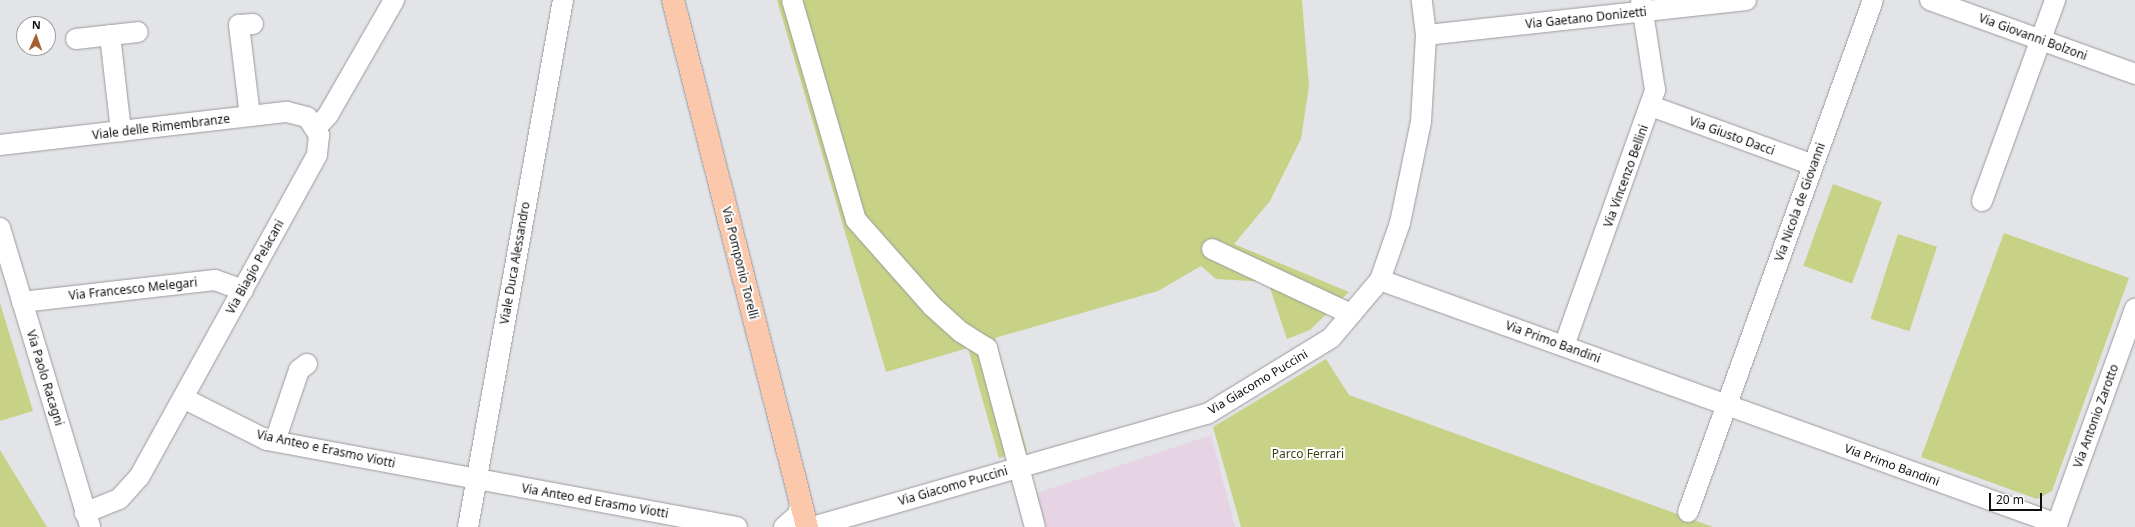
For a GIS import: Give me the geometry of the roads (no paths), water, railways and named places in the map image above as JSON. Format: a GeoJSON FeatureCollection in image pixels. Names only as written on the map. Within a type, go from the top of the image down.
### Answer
{"type":"FeatureCollection","features":[{"type":"Feature","properties":{"kind":"main road","name":"Via Pomponio Torelli"},"geometry":{"type":"LineString","coordinates":[[673,0],[807,527]]}},
{"type":"Feature","properties":{"kind":"street"},"geometry":{"type":"LineString","coordinates":[[316,128],[328,115],[394,0]]}},
{"type":"Feature","properties":{"kind":"street","name":"Viale Duca Alessandro"},"geometry":{"type":"LineString","coordinates":[[468,527],[563,0]]}},
{"type":"Feature","properties":{"kind":"street"},"geometry":{"type":"LineString","coordinates":[[792,0],[856,220],[932,306],[961,332],[987,348],[1013,454],[1020,467],[1035,527]]}},
{"type":"Feature","properties":{"kind":"street","name":"Via Giacomo Puccini"},"geometry":{"type":"LineString","coordinates":[[812,527],[1207,414],[1331,338],[1380,280],[1400,223],[1421,122],[1426,35],[1422,0]]}},
{"type":"Feature","properties":{"kind":"street","name":"Via Gaetano Donizetti"},"geometry":{"type":"LineString","coordinates":[[1426,35],[1642,6],[1746,0]]}},
{"type":"Feature","properties":{"kind":"street","name":"Via Nicola de Giovanni"},"geometry":{"type":"LineString","coordinates":[[1727,405],[1873,0]]}},
{"type":"Feature","properties":{"kind":"street","name":"Via Giovanni Bolzoni"},"geometry":{"type":"LineString","coordinates":[[1930,0],[2135,74]]}},
{"type":"Feature","properties":{"kind":"street"},"geometry":{"type":"LineString","coordinates":[[1982,202],[2055,0]]}},
{"type":"Feature","properties":{"kind":"street","name":"Via Vincenzo Bellini"},"geometry":{"type":"LineString","coordinates":[[1564,346],[1651,106],[1655,90],[1642,6]]}},
{"type":"Feature","properties":{"kind":"street"},"geometry":{"type":"LineString","coordinates":[[250,116],[239,25],[253,24]]}},
{"type":"Feature","properties":{"kind":"street"},"geometry":{"type":"LineString","coordinates":[[76,39],[138,32]]}},
{"type":"Feature","properties":{"kind":"street"},"geometry":{"type":"LineString","coordinates":[[110,35],[121,131]]}},
{"type":"Feature","properties":{"kind":"street","name":"Via Giusto Dacci"},"geometry":{"type":"LineString","coordinates":[[1651,106],[1813,165]]}},
{"type":"Feature","properties":{"kind":"street","name":"Viale delle Rimembranze"},"geometry":{"type":"LineString","coordinates":[[0,145],[294,112],[307,117],[316,128]]}},
{"type":"Feature","properties":{"kind":"street","name":"Via Biagio Pelacani"},"geometry":{"type":"LineString","coordinates":[[88,520],[130,488],[183,398],[317,155],[320,141],[316,128]]}},
{"type":"Feature","properties":{"kind":"street","name":"Via Paolo Racagni"},"geometry":{"type":"LineString","coordinates":[[0,228],[88,520]]}},
{"type":"Feature","properties":{"kind":"street"},"geometry":{"type":"LineString","coordinates":[[1212,249],[1351,314]]}},
{"type":"Feature","properties":{"kind":"street","name":"Via Francesco Melegari"},"geometry":{"type":"LineString","coordinates":[[22,302],[215,280],[243,290]]}},
{"type":"Feature","properties":{"kind":"street","name":"Via Primo Bandini"},"geometry":{"type":"LineString","coordinates":[[1380,280],[2057,526]]}},
{"type":"Feature","properties":{"kind":"street","name":"Via Antonio Zarotto"},"geometry":{"type":"LineString","coordinates":[[2057,526],[2135,309]]}},
{"type":"Feature","properties":{"kind":"street"},"geometry":{"type":"LineString","coordinates":[[275,441],[299,370],[307,364]]}},
{"type":"Feature","properties":{"kind":"street","name":"Via Anteo e Erasmo Viotti"},"geometry":{"type":"LineString","coordinates":[[183,398],[244,431],[275,441],[477,479]]}},
{"type":"Feature","properties":{"kind":"street"},"geometry":{"type":"LineString","coordinates":[[1688,512],[1727,405]]}},
{"type":"Feature","properties":{"kind":"street","name":"Via Anteo ed Erasmo Viotti"},"geometry":{"type":"LineString","coordinates":[[477,479],[737,527]]}},
{"type":"Feature","properties":{"kind":"street"},"geometry":{"type":"LineString","coordinates":[[784,527],[799,514],[800,501]]}},
{"type":"Feature","properties":{"kind":"park label","name":"Parco Ferrari"},"geometry":{"type":"Point","coordinates":[1308,454]}}]}
